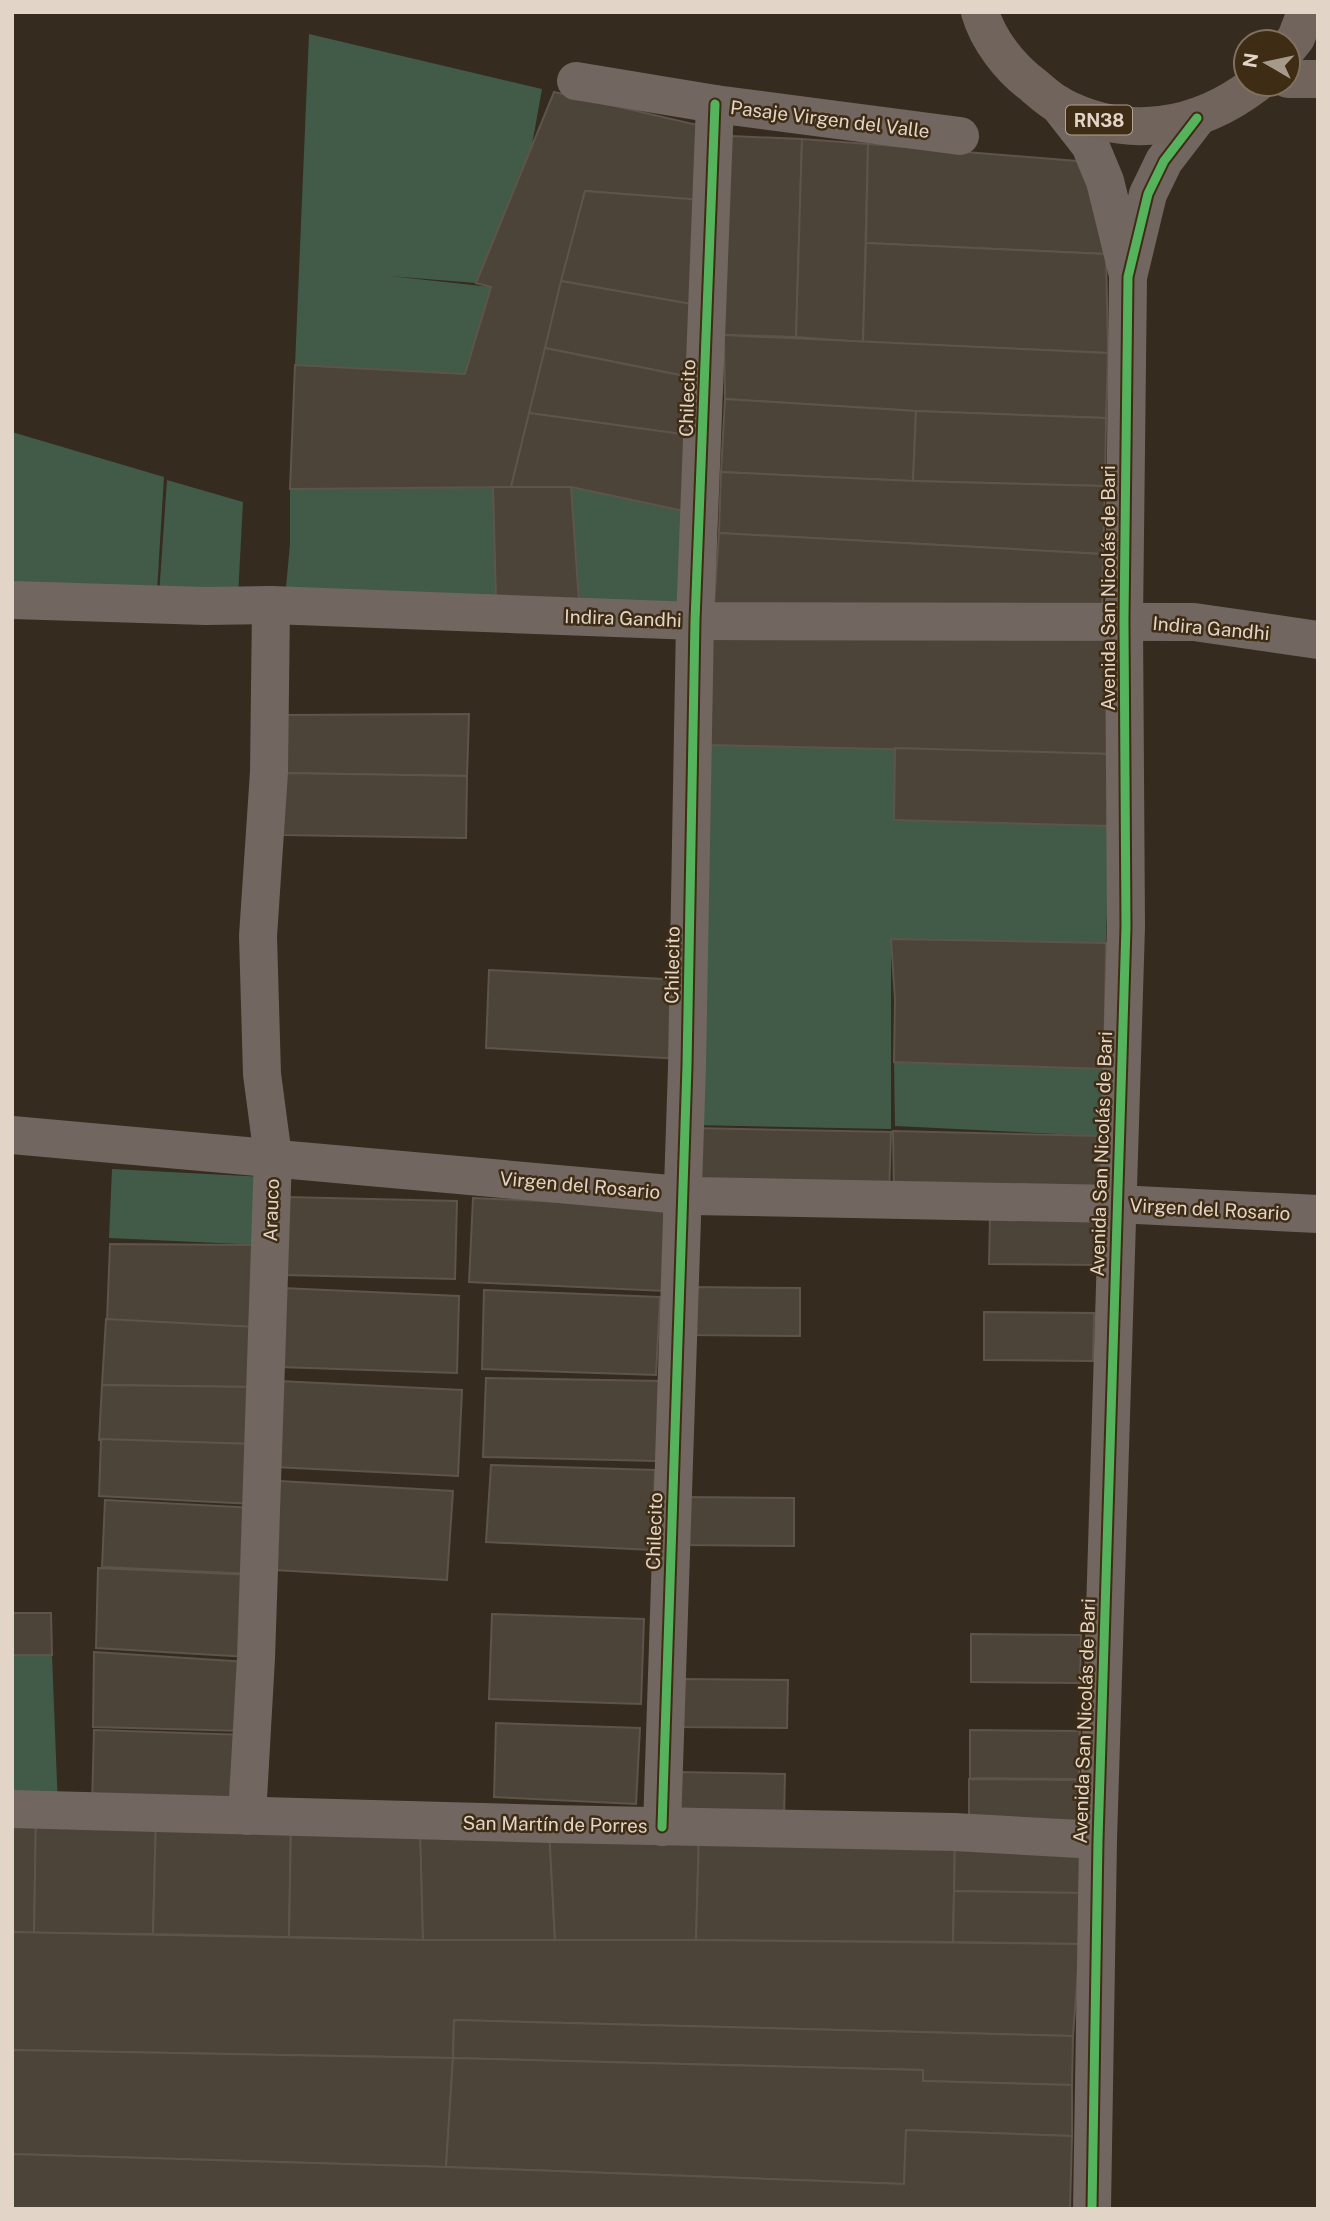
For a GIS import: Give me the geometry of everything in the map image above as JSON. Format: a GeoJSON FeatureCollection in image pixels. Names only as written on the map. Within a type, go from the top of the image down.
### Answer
{"type":"FeatureCollection","features":[{"type":"Feature","properties":{"kind":"highway","name":"RN38"},"geometry":{"type":"LineString","coordinates":[[978,16],[1014,70],[1058,104],[1102,121],[1150,126],[1198,118],[1238,98]]}},
{"type":"Feature","properties":{"kind":"street","name":"Pasaje Virgen del Valle"},"geometry":{"type":"LineString","coordinates":[[576,81],[715,104],[960,136]]}},
{"type":"Feature","properties":{"kind":"street","name":"Chilecito"},"geometry":{"type":"LineString","coordinates":[[662,1827],[683,1194],[695,621],[715,104]]}},
{"type":"Feature","properties":{"kind":"street","name":"Avenida San Nicolás de Bari"},"geometry":{"type":"LineString","coordinates":[[1058,104],[1090,145],[1105,181],[1128,276]]}},
{"type":"Feature","properties":{"kind":"street","name":"Avenida San Nicolás de Bari"},"geometry":{"type":"LineString","coordinates":[[1093,2209],[1098,1840],[1126,927],[1124,621],[1128,276],[1148,194],[1164,161],[1198,118]]}},
{"type":"Feature","properties":{"kind":"street","name":"Indira Gandhi"},"geometry":{"type":"LineString","coordinates":[[12,600],[206,606],[271,605],[695,621],[1194,622],[1318,640]]}},
{"type":"Feature","properties":{"kind":"street","name":"Arauco"},"geometry":{"type":"LineString","coordinates":[[247,1816],[257,1634],[273,1157],[262,1074],[258,936],[269,772],[271,605]]}},
{"type":"Feature","properties":{"kind":"street","name":"Virgen del Rosario"},"geometry":{"type":"LineString","coordinates":[[12,1135],[705,1196],[1117,1205],[1318,1214]]}},
{"type":"Feature","properties":{"kind":"street","name":"San Martín de Porres"},"geometry":{"type":"LineString","coordinates":[[12,1809],[662,1827],[954,1832],[1098,1840]]}},
{"type":"Feature","properties":{"kind":"green space"},"geometry":{"type":"Polygon","coordinates":[[[309,34],[542,89],[532,145],[476,283],[389,276],[491,287],[465,374],[295,365],[309,34]]]}},
{"type":"Feature","properties":{"kind":"green space"},"geometry":{"type":"Polygon","coordinates":[[[12,432],[164,477],[157,591],[12,587],[12,432]]]}},
{"type":"Feature","properties":{"kind":"green space"},"geometry":{"type":"Polygon","coordinates":[[[167,480],[243,502],[238,597],[159,595],[167,480]]]}},
{"type":"Feature","properties":{"kind":"green space"},"geometry":{"type":"Polygon","coordinates":[[[493,487],[496,600],[286,587],[290,544],[290,489],[493,487]]]}},
{"type":"Feature","properties":{"kind":"green space"},"geometry":{"type":"Polygon","coordinates":[[[571,487],[689,512],[686,604],[579,602],[571,487]]]}},
{"type":"Feature","properties":{"kind":"green space"},"geometry":{"type":"Polygon","coordinates":[[[706,745],[895,748],[894,820],[1110,826],[1106,943],[891,939],[891,1129],[691,1125],[706,745]]]}},
{"type":"Feature","properties":{"kind":"green space"},"geometry":{"type":"Polygon","coordinates":[[[894,1062],[1104,1069],[1100,1136],[895,1126],[894,1062]]]}},
{"type":"Feature","properties":{"kind":"green space"},"geometry":{"type":"Polygon","coordinates":[[[112,1169],[264,1177],[260,1245],[109,1238],[112,1169]]]}},
{"type":"Feature","properties":{"kind":"green space"},"geometry":{"type":"Polygon","coordinates":[[[12,1655],[52,1655],[58,1808],[12,1807],[12,1655]]]}},
{"type":"Feature","properties":{"kind":"building"},"geometry":{"type":"Polygon","coordinates":[[[554,92],[706,127],[702,200],[585,191],[511,487],[290,489],[295,365],[465,374],[491,287],[476,283],[554,92]]]}},
{"type":"Feature","properties":{"kind":"building"},"geometry":{"type":"Polygon","coordinates":[[[731,136],[802,139],[796,337],[724,335],[731,136]]]}},
{"type":"Feature","properties":{"kind":"building"},"geometry":{"type":"Polygon","coordinates":[[[802,139],[868,144],[863,342],[796,337],[802,139]]]}},
{"type":"Feature","properties":{"kind":"building"},"geometry":{"type":"Polygon","coordinates":[[[868,144],[1077,161],[1101,219],[1106,254],[866,243],[868,144]]]}},
{"type":"Feature","properties":{"kind":"building"},"geometry":{"type":"Polygon","coordinates":[[[585,191],[702,200],[697,305],[561,281],[585,191]]]}},
{"type":"Feature","properties":{"kind":"building"},"geometry":{"type":"Polygon","coordinates":[[[866,243],[1106,254],[1108,353],[863,342],[866,243]]]}},
{"type":"Feature","properties":{"kind":"building"},"geometry":{"type":"Polygon","coordinates":[[[561,281],[697,305],[695,378],[545,348],[561,281]]]}},
{"type":"Feature","properties":{"kind":"building"},"geometry":{"type":"Polygon","coordinates":[[[724,335],[1108,353],[1106,418],[916,411],[725,399],[724,335]]]}},
{"type":"Feature","properties":{"kind":"building"},"geometry":{"type":"Polygon","coordinates":[[[545,348],[695,378],[696,436],[529,413],[545,348]]]}},
{"type":"Feature","properties":{"kind":"building"},"geometry":{"type":"Polygon","coordinates":[[[725,399],[916,411],[913,481],[721,472],[725,399]]]}},
{"type":"Feature","properties":{"kind":"building"},"geometry":{"type":"Polygon","coordinates":[[[916,411],[1106,418],[1105,486],[913,481],[916,411]]]}},
{"type":"Feature","properties":{"kind":"building"},"geometry":{"type":"Polygon","coordinates":[[[529,413],[696,436],[689,512],[571,487],[511,487],[529,413]]]}},
{"type":"Feature","properties":{"kind":"building"},"geometry":{"type":"Polygon","coordinates":[[[721,472],[1105,486],[1103,554],[719,533],[721,472]]]}},
{"type":"Feature","properties":{"kind":"building"},"geometry":{"type":"Polygon","coordinates":[[[493,487],[571,487],[579,602],[496,600],[493,487]]]}},
{"type":"Feature","properties":{"kind":"building"},"geometry":{"type":"Polygon","coordinates":[[[719,533],[1103,554],[1102,620],[713,620],[719,533]]]}},
{"type":"Feature","properties":{"kind":"building"},"geometry":{"type":"Polygon","coordinates":[[[707,636],[1106,636],[1112,754],[706,745],[707,636]]]}},
{"type":"Feature","properties":{"kind":"building"},"geometry":{"type":"Polygon","coordinates":[[[469,714],[467,776],[284,773],[286,715],[469,714]]]}},
{"type":"Feature","properties":{"kind":"building"},"geometry":{"type":"Polygon","coordinates":[[[895,748],[1112,754],[1110,826],[894,820],[895,748]]]}},
{"type":"Feature","properties":{"kind":"building"},"geometry":{"type":"Polygon","coordinates":[[[284,773],[467,776],[466,838],[283,835],[284,773]]]}},
{"type":"Feature","properties":{"kind":"building"},"geometry":{"type":"Polygon","coordinates":[[[891,939],[1106,943],[1104,1069],[894,1062],[895,1000],[891,939]]]}},
{"type":"Feature","properties":{"kind":"building"},"geometry":{"type":"Polygon","coordinates":[[[489,970],[683,980],[681,1059],[486,1048],[489,970]]]}},
{"type":"Feature","properties":{"kind":"building"},"geometry":{"type":"Polygon","coordinates":[[[691,1128],[891,1132],[889,1196],[691,1190],[691,1128]]]}},
{"type":"Feature","properties":{"kind":"building"},"geometry":{"type":"Polygon","coordinates":[[[893,1131],[1100,1136],[1097,1195],[894,1196],[893,1131]]]}},
{"type":"Feature","properties":{"kind":"building"},"geometry":{"type":"Polygon","coordinates":[[[285,1197],[457,1201],[455,1279],[283,1275],[285,1197]]]}},
{"type":"Feature","properties":{"kind":"building"},"geometry":{"type":"Polygon","coordinates":[[[473,1198],[669,1207],[665,1291],[469,1282],[473,1198]]]}},
{"type":"Feature","properties":{"kind":"building"},"geometry":{"type":"Polygon","coordinates":[[[990,1216],[1099,1217],[1098,1265],[989,1264],[990,1216]]]}},
{"type":"Feature","properties":{"kind":"building"},"geometry":{"type":"Polygon","coordinates":[[[110,1244],[260,1245],[253,1327],[107,1321],[110,1244]]]}},
{"type":"Feature","properties":{"kind":"building"},"geometry":{"type":"Polygon","coordinates":[[[690,1287],[800,1288],[800,1336],[690,1335],[690,1287]]]}},
{"type":"Feature","properties":{"kind":"building"},"geometry":{"type":"Polygon","coordinates":[[[282,1288],[459,1296],[457,1373],[279,1367],[282,1288]]]}},
{"type":"Feature","properties":{"kind":"building"},"geometry":{"type":"Polygon","coordinates":[[[484,1290],[660,1297],[656,1375],[482,1369],[484,1290]]]}},
{"type":"Feature","properties":{"kind":"building"},"geometry":{"type":"Polygon","coordinates":[[[984,1312],[1094,1313],[1093,1361],[984,1360],[984,1312]]]}},
{"type":"Feature","properties":{"kind":"building"},"geometry":{"type":"Polygon","coordinates":[[[106,1319],[256,1327],[258,1387],[102,1385],[106,1319]]]}},
{"type":"Feature","properties":{"kind":"building"},"geometry":{"type":"Polygon","coordinates":[[[486,1378],[662,1381],[656,1461],[483,1457],[486,1378]]]}},
{"type":"Feature","properties":{"kind":"building"},"geometry":{"type":"Polygon","coordinates":[[[279,1381],[462,1390],[458,1476],[274,1467],[279,1381]]]}},
{"type":"Feature","properties":{"kind":"building"},"geometry":{"type":"Polygon","coordinates":[[[102,1385],[258,1387],[253,1444],[99,1440],[102,1385]]]}},
{"type":"Feature","properties":{"kind":"building"},"geometry":{"type":"Polygon","coordinates":[[[101,1439],[253,1444],[252,1504],[99,1496],[101,1439]]]}},
{"type":"Feature","properties":{"kind":"building"},"geometry":{"type":"Polygon","coordinates":[[[491,1465],[655,1470],[652,1550],[486,1542],[491,1465]]]}},
{"type":"Feature","properties":{"kind":"building"},"geometry":{"type":"Polygon","coordinates":[[[280,1481],[453,1491],[447,1580],[275,1570],[280,1481]]]}},
{"type":"Feature","properties":{"kind":"building"},"geometry":{"type":"Polygon","coordinates":[[[685,1497],[794,1498],[794,1546],[685,1545],[685,1497]]]}},
{"type":"Feature","properties":{"kind":"building"},"geometry":{"type":"Polygon","coordinates":[[[105,1500],[257,1508],[254,1574],[102,1567],[105,1500]]]}},
{"type":"Feature","properties":{"kind":"building"},"geometry":{"type":"Polygon","coordinates":[[[98,1568],[254,1575],[249,1657],[96,1648],[98,1568]]]}},
{"type":"Feature","properties":{"kind":"building"},"geometry":{"type":"Polygon","coordinates":[[[12,1613],[51,1613],[52,1655],[12,1655],[12,1613]]]}},
{"type":"Feature","properties":{"kind":"building"},"geometry":{"type":"Polygon","coordinates":[[[492,1614],[644,1619],[641,1704],[489,1699],[492,1614]]]}},
{"type":"Feature","properties":{"kind":"building"},"geometry":{"type":"Polygon","coordinates":[[[971,1634],[1081,1635],[1080,1683],[971,1682],[971,1634]]]}},
{"type":"Feature","properties":{"kind":"building"},"geometry":{"type":"Polygon","coordinates":[[[94,1652],[247,1662],[245,1731],[93,1727],[94,1652]]]}},
{"type":"Feature","properties":{"kind":"building"},"geometry":{"type":"Polygon","coordinates":[[[678,1679],[788,1680],[787,1728],[678,1727],[678,1679]]]}},
{"type":"Feature","properties":{"kind":"building"},"geometry":{"type":"Polygon","coordinates":[[[496,1723],[640,1728],[636,1804],[494,1797],[496,1723]]]}},
{"type":"Feature","properties":{"kind":"building"},"geometry":{"type":"Polygon","coordinates":[[[94,1730],[247,1735],[244,1811],[92,1806],[94,1730]]]}},
{"type":"Feature","properties":{"kind":"building"},"geometry":{"type":"Polygon","coordinates":[[[970,1730],[1080,1731],[1079,1779],[970,1778],[970,1730]]]}},
{"type":"Feature","properties":{"kind":"building"},"geometry":{"type":"Polygon","coordinates":[[[676,1772],[785,1774],[784,1819],[675,1818],[676,1772]]]}},
{"type":"Feature","properties":{"kind":"building"},"geometry":{"type":"Polygon","coordinates":[[[969,1779],[1079,1780],[1078,1828],[969,1827],[969,1779]]]}},
{"type":"Feature","properties":{"kind":"building"},"geometry":{"type":"Polygon","coordinates":[[[12,1814],[36,1814],[34,1933],[12,1932],[12,1814]]]}},
{"type":"Feature","properties":{"kind":"building"},"geometry":{"type":"Polygon","coordinates":[[[36,1814],[156,1817],[153,1934],[34,1933],[36,1814]]]}},
{"type":"Feature","properties":{"kind":"building"},"geometry":{"type":"Polygon","coordinates":[[[156,1817],[291,1821],[289,1937],[153,1934],[156,1817]]]}},
{"type":"Feature","properties":{"kind":"building"},"geometry":{"type":"Polygon","coordinates":[[[291,1821],[420,1824],[423,1940],[289,1937],[291,1821]]]}},
{"type":"Feature","properties":{"kind":"building"},"geometry":{"type":"Polygon","coordinates":[[[420,1824],[549,1828],[555,1940],[423,1940],[420,1824]]]}},
{"type":"Feature","properties":{"kind":"building"},"geometry":{"type":"Polygon","coordinates":[[[549,1828],[699,1832],[696,1940],[555,1940],[549,1828]]]}},
{"type":"Feature","properties":{"kind":"building"},"geometry":{"type":"Polygon","coordinates":[[[699,1832],[955,1838],[953,1942],[696,1940],[699,1832]]]}},
{"type":"Feature","properties":{"kind":"building"},"geometry":{"type":"Polygon","coordinates":[[[955,1838],[1081,1845],[1081,1893],[954,1891],[955,1838]]]}},
{"type":"Feature","properties":{"kind":"building"},"geometry":{"type":"Polygon","coordinates":[[[954,1891],[1081,1893],[1080,1944],[953,1942],[954,1891]]]}},
{"type":"Feature","properties":{"kind":"building"},"geometry":{"type":"Polygon","coordinates":[[[12,1932],[423,1940],[1080,1944],[1073,2036],[454,2020],[453,2058],[12,2050],[12,1932]]]}},
{"type":"Feature","properties":{"kind":"building"},"geometry":{"type":"Polygon","coordinates":[[[454,2020],[1073,2036],[1072,2085],[923,2081],[923,2070],[453,2058],[454,2020]]]}},
{"type":"Feature","properties":{"kind":"building"},"geometry":{"type":"Polygon","coordinates":[[[12,2050],[453,2058],[446,2167],[12,2154],[12,2050]]]}},
{"type":"Feature","properties":{"kind":"building"},"geometry":{"type":"Polygon","coordinates":[[[453,2058],[923,2070],[923,2081],[1072,2085],[1072,2136],[906,2130],[904,2184],[446,2167],[453,2058]]]}},
{"type":"Feature","properties":{"kind":"building"},"geometry":{"type":"Polygon","coordinates":[[[906,2130],[1072,2136],[1070,2209],[12,2209],[12,2154],[904,2184],[906,2130]]]}},
{"type":"Feature","properties":{"kind":"cycle path"},"geometry":{"type":"LineString","coordinates":[[662,1827],[687,1066],[695,621],[715,104]]}},
{"type":"Feature","properties":{"kind":"cycle path"},"geometry":{"type":"LineString","coordinates":[[1092,2209],[1098,1840],[1126,927],[1124,621],[1128,277],[1148,194],[1164,161],[1197,118]]}}]}
